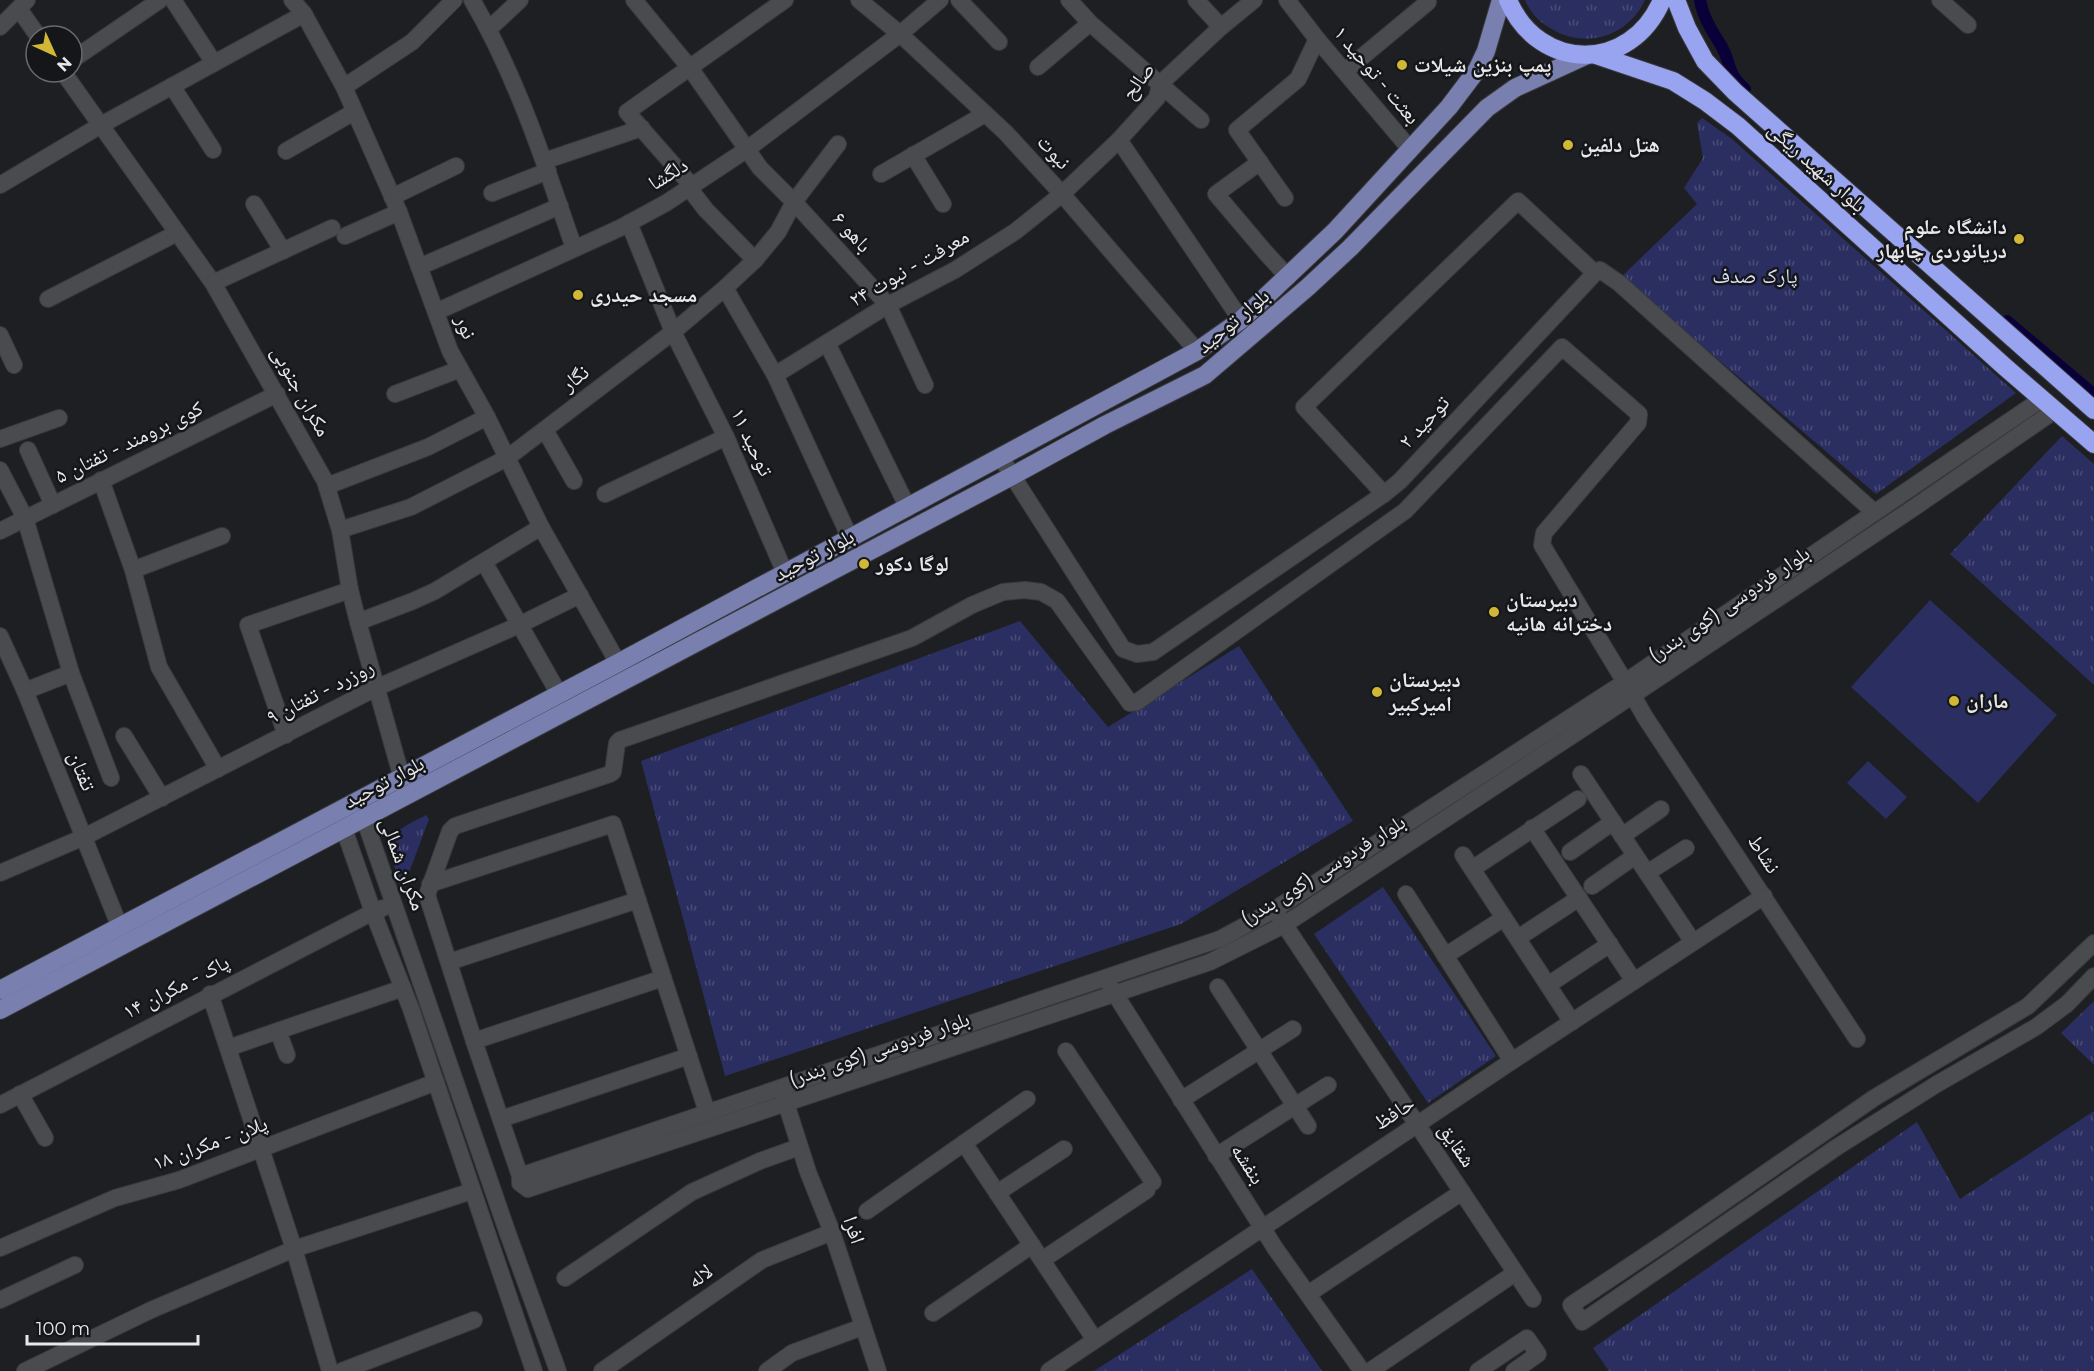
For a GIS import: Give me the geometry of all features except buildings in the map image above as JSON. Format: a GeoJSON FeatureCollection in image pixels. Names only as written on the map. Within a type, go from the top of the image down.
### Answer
{"type":"FeatureCollection","features":[{"type":"Feature","properties":{"kind":"highway","name":"بلوار شهید ریگی"},"geometry":{"type":"LineString","coordinates":[[1508,0],[1518,20],[1543,44],[1564,52],[1591,55],[1673,81],[1738,126],[2040,410],[2094,444]]}},
{"type":"Feature","properties":{"kind":"highway"},"geometry":{"type":"LineString","coordinates":[[1591,55],[1614,50],[1631,41],[1645,29],[1662,0]]}},
{"type":"Feature","properties":{"kind":"highway","name":"بلوار شهید ریگی"},"geometry":{"type":"LineString","coordinates":[[1676,0],[1687,28],[1706,61],[1735,92],[2094,410]]}},
{"type":"Feature","properties":{"kind":"main road","name":"بلوار توحید"},"geometry":{"type":"LineString","coordinates":[[0,990],[618,663],[1197,351],[1241,320],[1288,277],[1335,231],[1449,107],[1477,70],[1486,51],[1501,0]]}},
{"type":"Feature","properties":{"kind":"main road","name":"بلوار توحید"},"geometry":{"type":"LineString","coordinates":[[0,1010],[1105,425],[1205,375],[1342,256],[1487,108],[1515,88],[1591,55]]}},
{"type":"Feature","properties":{"kind":"street"},"geometry":{"type":"LineString","coordinates":[[84,52],[160,0]]}},
{"type":"Feature","properties":{"kind":"street"},"geometry":{"type":"LineString","coordinates":[[173,0],[214,63]]}},
{"type":"Feature","properties":{"kind":"street","name":"نور"},"geometry":{"type":"LineString","coordinates":[[292,0],[304,14],[344,87],[395,204],[450,351],[487,417],[541,527],[618,663]]}},
{"type":"Feature","properties":{"kind":"street"},"geometry":{"type":"LineString","coordinates":[[344,87],[412,42],[454,0]]}},
{"type":"Feature","properties":{"kind":"street"},"geometry":{"type":"LineString","coordinates":[[471,0],[489,29],[546,166],[574,248]]}},
{"type":"Feature","properties":{"kind":"street"},"geometry":{"type":"LineString","coordinates":[[489,29],[520,0]]}},
{"type":"Feature","properties":{"kind":"street"},"geometry":{"type":"LineString","coordinates":[[755,260],[718,223],[691,187],[627,112],[785,0]]}},
{"type":"Feature","properties":{"kind":"street","name":"نبوت"},"geometry":{"type":"LineString","coordinates":[[860,0],[900,34],[1006,133],[1062,194],[1197,351]]}},
{"type":"Feature","properties":{"kind":"street","name":"دلگشا"},"geometry":{"type":"LineString","coordinates":[[436,312],[629,223],[691,187],[746,150],[900,34],[940,0]]}},
{"type":"Feature","properties":{"kind":"street"},"geometry":{"type":"LineString","coordinates":[[959,0],[999,42]]}},
{"type":"Feature","properties":{"kind":"street"},"geometry":{"type":"LineString","coordinates":[[1069,0],[1090,23],[1202,120]]}},
{"type":"Feature","properties":{"kind":"street"},"geometry":{"type":"LineString","coordinates":[[1196,0],[1221,27]]}},
{"type":"Feature","properties":{"kind":"street","name":"صالح"},"geometry":{"type":"LineString","coordinates":[[1062,194],[1119,140],[1157,98],[1160,84],[1221,27],[1254,0]]}},
{"type":"Feature","properties":{"kind":"street","name":"بعثت - توحید ۱"},"geometry":{"type":"LineString","coordinates":[[1287,0],[1410,149]]}},
{"type":"Feature","properties":{"kind":"street"},"geometry":{"type":"LineString","coordinates":[[1940,0],[1968,26]]}},
{"type":"Feature","properties":{"kind":"street","name":"باهو ۶"},"geometry":{"type":"LineString","coordinates":[[638,1],[690,68],[746,150],[888,305],[925,386]]}},
{"type":"Feature","properties":{"kind":"street"},"geometry":{"type":"LineString","coordinates":[[1345,71],[1428,2]]}},
{"type":"Feature","properties":{"kind":"street"},"geometry":{"type":"LineString","coordinates":[[0,27],[23,4],[32,24]]}},
{"type":"Feature","properties":{"kind":"street"},"geometry":{"type":"LineString","coordinates":[[0,185],[101,125],[304,14]]}},
{"type":"Feature","properties":{"kind":"street"},"geometry":{"type":"LineString","coordinates":[[1038,68],[1090,23]]}},
{"type":"Feature","properties":{"kind":"street"},"geometry":{"type":"LineString","coordinates":[[1285,198],[1237,130],[1298,79],[1317,39]]}},
{"type":"Feature","properties":{"kind":"street","name":"مکران جنوبی"},"geometry":{"type":"LineString","coordinates":[[72,84],[213,283],[327,486],[340,530],[358,622],[407,796]]}},
{"type":"Feature","properties":{"kind":"street"},"geometry":{"type":"LineString","coordinates":[[172,86],[213,150]]}},
{"type":"Feature","properties":{"kind":"street"},"geometry":{"type":"LineString","coordinates":[[286,151],[354,112]]}},
{"type":"Feature","properties":{"kind":"street"},"geometry":{"type":"LineString","coordinates":[[881,174],[985,114]]}},
{"type":"Feature","properties":{"kind":"street"},"geometry":{"type":"LineString","coordinates":[[492,193],[546,166],[642,128]]}},
{"type":"Feature","properties":{"kind":"street"},"geometry":{"type":"LineString","coordinates":[[1119,140],[1241,320]]}},
{"type":"Feature","properties":{"kind":"street","name":"نگار"},"geometry":{"type":"LineString","coordinates":[[340,530],[411,507],[507,458],[673,332],[755,260],[778,232],[794,202],[838,144]]}},
{"type":"Feature","properties":{"kind":"street"},"geometry":{"type":"LineString","coordinates":[[913,155],[943,204]]}},
{"type":"Feature","properties":{"kind":"street"},"geometry":{"type":"LineString","coordinates":[[1260,162],[1216,194],[1288,277]]}},
{"type":"Feature","properties":{"kind":"street"},"geometry":{"type":"LineString","coordinates":[[213,283],[283,251],[339,232],[395,204],[456,166]]}},
{"type":"Feature","properties":{"kind":"street","name":"معرفت - نبوت ۲۴"},"geometry":{"type":"LineString","coordinates":[[775,375],[888,305],[955,270],[1016,231],[1062,194]]}},
{"type":"Feature","properties":{"kind":"street"},"geometry":{"type":"LineString","coordinates":[[1384,494],[1304,407],[1518,201],[1595,273],[1600,270],[1619,283],[1874,512]]}},
{"type":"Feature","properties":{"kind":"street"},"geometry":{"type":"LineString","coordinates":[[254,204],[283,251]]}},
{"type":"Feature","properties":{"kind":"street"},"geometry":{"type":"LineString","coordinates":[[419,267],[560,206]]}},
{"type":"Feature","properties":{"kind":"street","name":"توحید ۱۱"},"geometry":{"type":"LineString","coordinates":[[629,223],[673,332],[726,437],[785,573]]}},
{"type":"Feature","properties":{"kind":"street"},"geometry":{"type":"LineString","coordinates":[[48,299],[177,233]]}},
{"type":"Feature","properties":{"kind":"street","name":"توحید ۲"},"geometry":{"type":"LineString","coordinates":[[1000,458],[1115,639],[1123,649],[1137,654],[1154,652],[1400,481],[1595,273]]}},
{"type":"Feature","properties":{"kind":"street"},"geometry":{"type":"LineString","coordinates":[[725,288],[775,375],[850,538]]}},
{"type":"Feature","properties":{"kind":"street"},"geometry":{"type":"LineString","coordinates":[[0,335],[14,365]]}},
{"type":"Feature","properties":{"kind":"street"},"geometry":{"type":"LineString","coordinates":[[827,343],[908,508]]}},
{"type":"Feature","properties":{"kind":"street","name":"نشاط"},"geometry":{"type":"LineString","coordinates":[[430,884],[452,828],[610,774],[613,772],[617,743],[620,740],[912,638],[972,605],[1003,592],[1025,590],[1041,592],[1057,601],[1130,703],[1137,702],[1405,511],[1563,347],[1623,399],[1640,417],[1638,423],[1542,538],[1542,545],[1629,689],[1857,1039]]}},
{"type":"Feature","properties":{"kind":"street"},"geometry":{"type":"LineString","coordinates":[[396,394],[460,369]]}},
{"type":"Feature","properties":{"kind":"street","name":"کوی برومند - تفتان ۵"},"geometry":{"type":"LineString","coordinates":[[0,531],[277,394]]}},
{"type":"Feature","properties":{"kind":"street","name":"بلوار فردوسی (کوی بندر)"},"geometry":{"type":"LineString","coordinates":[[1629,689],[1906,490],[2040,410]]}},
{"type":"Feature","properties":{"kind":"street","name":"بلوار فردوسی (کوی بندر)"},"geometry":{"type":"LineString","coordinates":[[524,1182],[786,1104],[1209,962],[1284,925],[1458,801],[1915,507],[2040,410]]}},
{"type":"Feature","properties":{"kind":"street"},"geometry":{"type":"LineString","coordinates":[[327,486],[428,447],[487,417]]}},
{"type":"Feature","properties":{"kind":"street"},"geometry":{"type":"LineString","coordinates":[[0,439],[59,418]]}},
{"type":"Feature","properties":{"kind":"street"},"geometry":{"type":"LineString","coordinates":[[545,430],[574,481]]}},
{"type":"Feature","properties":{"kind":"street"},"geometry":{"type":"LineString","coordinates":[[605,494],[726,437]]}},
{"type":"Feature","properties":{"kind":"street"},"geometry":{"type":"LineString","coordinates":[[28,450],[53,505]]}},
{"type":"Feature","properties":{"kind":"street"},"geometry":{"type":"LineString","coordinates":[[0,470],[26,518],[71,673],[111,778]]}},
{"type":"Feature","properties":{"kind":"street"},"geometry":{"type":"LineString","coordinates":[[101,480],[133,570],[159,667],[218,769]]}},
{"type":"Feature","properties":{"kind":"street"},"geometry":{"type":"LineString","coordinates":[[1906,490],[1915,507]]}},
{"type":"Feature","properties":{"kind":"street"},"geometry":{"type":"LineString","coordinates":[[358,622],[413,602],[541,527]]}},
{"type":"Feature","properties":{"kind":"street"},"geometry":{"type":"LineString","coordinates":[[133,570],[222,536]]}},
{"type":"Feature","properties":{"kind":"street"},"geometry":{"type":"LineString","coordinates":[[484,562],[559,694]]}},
{"type":"Feature","properties":{"kind":"street"},"geometry":{"type":"LineString","coordinates":[[286,735],[248,625],[350,590]]}},
{"type":"Feature","properties":{"kind":"street","name":"روزرد - تفتان ۹"},"geometry":{"type":"LineString","coordinates":[[0,873],[84,837],[376,688],[519,625],[580,594]]}},
{"type":"Feature","properties":{"kind":"street","name":"تفتان"},"geometry":{"type":"LineString","coordinates":[[0,636],[25,691],[119,926]]}},
{"type":"Feature","properties":{"kind":"street"},"geometry":{"type":"LineString","coordinates":[[25,691],[71,673]]}},
{"type":"Feature","properties":{"kind":"street"},"geometry":{"type":"LineString","coordinates":[[124,736],[162,798]]}},
{"type":"Feature","properties":{"kind":"street"},"geometry":{"type":"LineString","coordinates":[[1581,774],[1693,942]]}},
{"type":"Feature","properties":{"kind":"street"},"geometry":{"type":"LineString","coordinates":[[1572,1022],[1468,862],[1532,828],[1578,799]]}},
{"type":"Feature","properties":{"kind":"street","name":"بلوار فردوسی (کوی بندر)"},"geometry":{"type":"LineString","coordinates":[[524,1182],[707,1112],[1220,939],[1274,910],[1458,801]]}},
{"type":"Feature","properties":{"kind":"street","name":"مکران شمالی"},"geometry":{"type":"LineString","coordinates":[[534,1371],[436,1082],[344,829],[347,806],[364,818],[558,1371]]}},
{"type":"Feature","properties":{"kind":"street"},"geometry":{"type":"LineString","coordinates":[[1570,852],[1661,809]]}},
{"type":"Feature","properties":{"kind":"street"},"geometry":{"type":"LineString","coordinates":[[524,1182],[474,1041],[427,895],[430,884],[613,824],[707,1112]]}},
{"type":"Feature","properties":{"kind":"street"},"geometry":{"type":"LineString","coordinates":[[1532,828],[1634,981]]}},
{"type":"Feature","properties":{"kind":"street"},"geometry":{"type":"LineString","coordinates":[[1647,873],[1686,848]]}},
{"type":"Feature","properties":{"kind":"street"},"geometry":{"type":"LineString","coordinates":[[1592,886],[1635,856]]}},
{"type":"Feature","properties":{"kind":"street"},"geometry":{"type":"LineString","coordinates":[[1406,894],[1512,1061]]}},
{"type":"Feature","properties":{"kind":"street","name":"حافظ"},"geometry":{"type":"LineString","coordinates":[[1049,1371],[1262,1227],[1764,896]]}},
{"type":"Feature","properties":{"kind":"street"},"geometry":{"type":"LineString","coordinates":[[1518,938],[1579,898]]}},
{"type":"Feature","properties":{"kind":"street"},"geometry":{"type":"LineString","coordinates":[[449,962],[638,900]]}},
{"type":"Feature","properties":{"kind":"street","name":"پاک - مکران ۱۴"},"geometry":{"type":"LineString","coordinates":[[0,1105],[210,994],[373,912],[394,904]]}},
{"type":"Feature","properties":{"kind":"street","name":"شقایق"},"geometry":{"type":"LineString","coordinates":[[1274,910],[1533,1299]]}},
{"type":"Feature","properties":{"kind":"street"},"geometry":{"type":"LineString","coordinates":[[1445,956],[1504,918]]}},
{"type":"Feature","properties":{"kind":"street"},"geometry":{"type":"LineString","coordinates":[[2094,943],[2028,1006],[1874,1098],[1571,1305],[1582,1322],[1838,1148],[1937,1084],[2026,1034],[2067,1004],[2094,976]]}},
{"type":"Feature","properties":{"kind":"street"},"geometry":{"type":"LineString","coordinates":[[1548,985],[1610,944]]}},
{"type":"Feature","properties":{"kind":"street","name":"بنفشه"},"geometry":{"type":"LineString","coordinates":[[1105,977],[1180,1100],[1262,1227],[1362,1371]]}},
{"type":"Feature","properties":{"kind":"street"},"geometry":{"type":"LineString","coordinates":[[474,1041],[663,978]]}},
{"type":"Feature","properties":{"kind":"street"},"geometry":{"type":"LineString","coordinates":[[2051,986],[2067,1004]]}},
{"type":"Feature","properties":{"kind":"street"},"geometry":{"type":"LineString","coordinates":[[1218,987],[1308,1126]]}},
{"type":"Feature","properties":{"kind":"street"},"geometry":{"type":"LineString","coordinates":[[228,1048],[403,988]]}},
{"type":"Feature","properties":{"kind":"street"},"geometry":{"type":"LineString","coordinates":[[210,994],[294,1249],[330,1371]]}},
{"type":"Feature","properties":{"kind":"street"},"geometry":{"type":"LineString","coordinates":[[1180,1100],[1293,1029]]}},
{"type":"Feature","properties":{"kind":"street"},"geometry":{"type":"LineString","coordinates":[[278,1031],[287,1054]]}},
{"type":"Feature","properties":{"kind":"street"},"geometry":{"type":"LineString","coordinates":[[1042,1260],[1150,1186],[1066,1051]]}},
{"type":"Feature","properties":{"kind":"street"},"geometry":{"type":"LineString","coordinates":[[501,1119],[689,1056]]}},
{"type":"Feature","properties":{"kind":"street","name":"پلان - مکران ۱۸"},"geometry":{"type":"LineString","coordinates":[[0,1248],[115,1198],[179,1180],[436,1082]]}},
{"type":"Feature","properties":{"kind":"street"},"geometry":{"type":"LineString","coordinates":[[1216,1156],[1328,1085]]}},
{"type":"Feature","properties":{"kind":"street","name":"افرا"},"geometry":{"type":"LineString","coordinates":[[781,1088],[878,1371]]}},
{"type":"Feature","properties":{"kind":"street"},"geometry":{"type":"LineString","coordinates":[[20,1094],[45,1138]]}},
{"type":"Feature","properties":{"kind":"street"},"geometry":{"type":"LineString","coordinates":[[867,1211],[1027,1099]]}},
{"type":"Feature","properties":{"kind":"street"},"geometry":{"type":"LineString","coordinates":[[964,1143],[1095,1340]]}},
{"type":"Feature","properties":{"kind":"street"},"geometry":{"type":"LineString","coordinates":[[565,1278],[692,1192],[760,1161],[800,1147]]}},
{"type":"Feature","properties":{"kind":"street"},"geometry":{"type":"LineString","coordinates":[[997,1193],[1064,1149]]}},
{"type":"Feature","properties":{"kind":"street"},"geometry":{"type":"LineString","coordinates":[[25,1371],[152,1310],[294,1249],[472,1191]]}},
{"type":"Feature","properties":{"kind":"street"},"geometry":{"type":"LineString","coordinates":[[1308,1294],[1462,1192]]}},
{"type":"Feature","properties":{"kind":"street"},"geometry":{"type":"LineString","coordinates":[[1720,1204],[1730,1222]]}},
{"type":"Feature","properties":{"kind":"street","name":"لاله"},"geometry":{"type":"LineString","coordinates":[[602,1371],[762,1260],[831,1233]]}},
{"type":"Feature","properties":{"kind":"street"},"geometry":{"type":"LineString","coordinates":[[933,1313],[1032,1245]]}},
{"type":"Feature","properties":{"kind":"street"},"geometry":{"type":"LineString","coordinates":[[0,1300],[75,1265]]}},
{"type":"Feature","properties":{"kind":"street"},"geometry":{"type":"LineString","coordinates":[[1370,1371],[1515,1273]]}},
{"type":"Feature","properties":{"kind":"street"},"geometry":{"type":"LineString","coordinates":[[342,1371],[474,1320]]}},
{"type":"Feature","properties":{"kind":"street"},"geometry":{"type":"LineString","coordinates":[[767,1371],[792,1353],[862,1327]]}},
{"type":"Feature","properties":{"kind":"street"},"geometry":{"type":"LineString","coordinates":[[1478,1371],[1527,1338],[1538,1354],[1514,1371]]}},
{"type":"Feature","properties":{"kind":"green space"},"geometry":{"type":"Polygon","coordinates":[[[1525,0],[1645,0],[1628,23],[1616,31],[1591,39],[1563,35],[1550,28],[1535,16],[1525,0]]]}},
{"type":"Feature","properties":{"kind":"green space","name":"پارک صدف"},"geometry":{"type":"Polygon","coordinates":[[[1702,118],[1732,139],[2016,393],[1876,494],[1621,277],[1697,204],[1684,188],[1703,158],[1697,123],[1702,118]]]}},
{"type":"Feature","properties":{"kind":"green space"},"geometry":{"type":"Polygon","coordinates":[[[2062,436],[2094,464],[2094,685],[1950,554],[2062,436]]]}},
{"type":"Feature","properties":{"kind":"green space","name":"ماران"},"geometry":{"type":"Polygon","coordinates":[[[1930,600],[2057,715],[1978,803],[1851,687],[1930,600]]]}},
{"type":"Feature","properties":{"kind":"green space"},"geometry":{"type":"Polygon","coordinates":[[[1020,621],[1108,727],[1239,646],[1353,821],[1181,924],[725,1076],[641,761],[1020,621]]]}},
{"type":"Feature","properties":{"kind":"green space"},"geometry":{"type":"Polygon","coordinates":[[[1868,761],[1907,797],[1886,819],[1847,783],[1868,761]]]}},
{"type":"Feature","properties":{"kind":"green space"},"geometry":{"type":"Polygon","coordinates":[[[426,815],[429,819],[403,889],[401,889],[388,845],[399,831],[426,815]]]}},
{"type":"Feature","properties":{"kind":"green space"},"geometry":{"type":"Polygon","coordinates":[[[1383,887],[1496,1056],[1428,1103],[1314,934],[1383,887]]]}},
{"type":"Feature","properties":{"kind":"green space"},"geometry":{"type":"Polygon","coordinates":[[[2094,1001],[2094,1065],[2061,1033],[2094,1001]]]}},
{"type":"Feature","properties":{"kind":"green space"},"geometry":{"type":"Polygon","coordinates":[[[2094,1111],[2094,1371],[1609,1371],[1593,1348],[1917,1122],[1960,1199],[2094,1111]]]}},
{"type":"Feature","properties":{"kind":"green space"},"geometry":{"type":"Polygon","coordinates":[[[1252,1269],[1322,1371],[1094,1371],[1252,1269]]]}},
{"type":"Feature","properties":{"kind":"waterway"},"geometry":{"type":"LineString","coordinates":[[1700,0],[1706,19],[1725,53],[1732,73],[1745,89]]}},
{"type":"Feature","properties":{"kind":"waterway"},"geometry":{"type":"LineString","coordinates":[[2007,321],[2091,392]]}},
{"type":"Feature","properties":{"kind":"place","name":"پمپ بنزین شیلات"},"geometry":{"type":"Point","coordinates":[1402,65]}},
{"type":"Feature","properties":{"kind":"place","name":"هتل دلفین"},"geometry":{"type":"Point","coordinates":[1568,145]}},
{"type":"Feature","properties":{"kind":"place","name":"دانشگاه علوم دریانوردی چابهار"},"geometry":{"type":"Point","coordinates":[2019,239]}},
{"type":"Feature","properties":{"kind":"place","name":"مسجد حیدری"},"geometry":{"type":"Point","coordinates":[578,295]}},
{"type":"Feature","properties":{"kind":"place","name":"لوگا دکور"},"geometry":{"type":"Point","coordinates":[864,564]}},
{"type":"Feature","properties":{"kind":"place","name":"دبیرستان دخترانه هانیه"},"geometry":{"type":"Point","coordinates":[1494,612]}},
{"type":"Feature","properties":{"kind":"place","name":"دبیرستان امیرکبیر"},"geometry":{"type":"Point","coordinates":[1377,692]}},
{"type":"Feature","properties":{"kind":"place","name":"ماران"},"geometry":{"type":"Point","coordinates":[1954,701]}}]}
